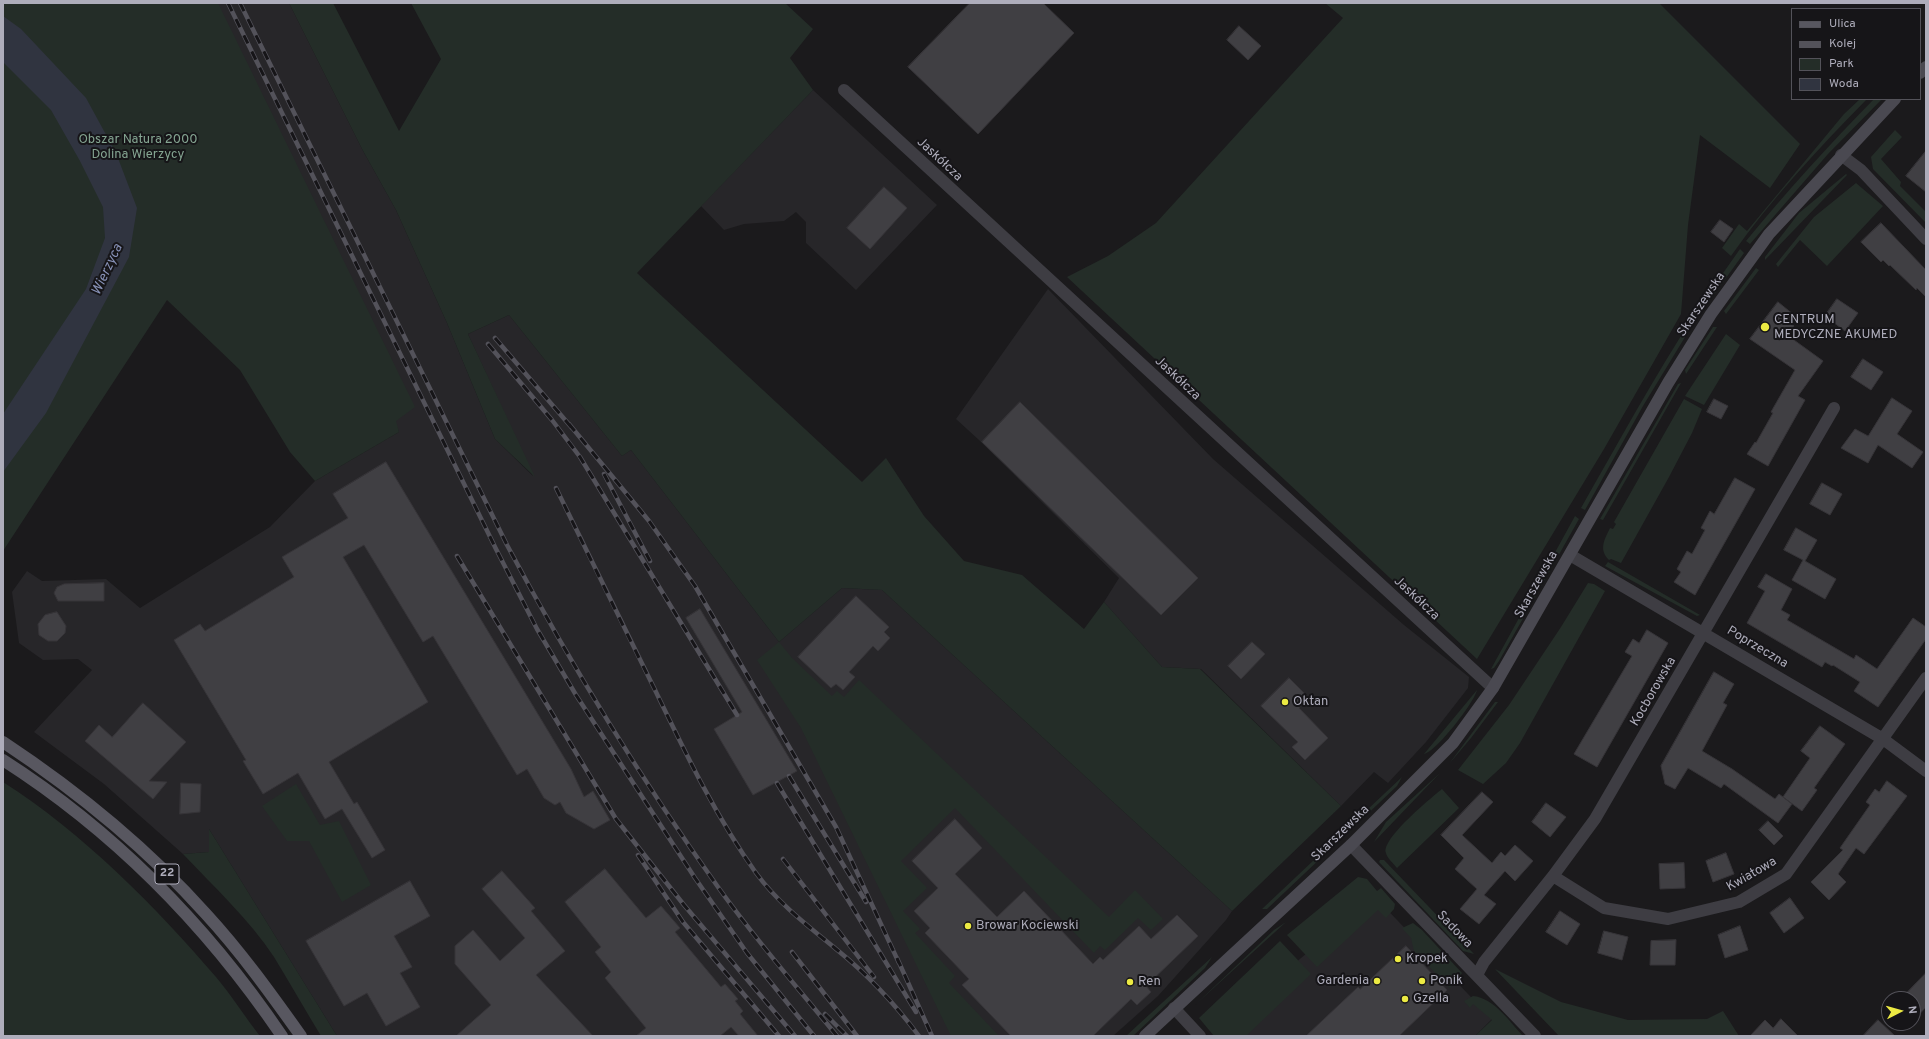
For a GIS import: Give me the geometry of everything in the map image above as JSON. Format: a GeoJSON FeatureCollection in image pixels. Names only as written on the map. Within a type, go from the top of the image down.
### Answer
{"type":"FeatureCollection","features":[{"type":"Feature","properties":{"kind":"main road","name":"Skarszewska"},"geometry":{"type":"LineString","coordinates":[[1145,1036],[1351,845],[1453,743],[1493,688],[1668,383],[1711,314],[1769,234],[1841,155],[1894,100]]}},
{"type":"Feature","properties":{"kind":"main road","name":"22"},"geometry":{"type":"LineString","coordinates":[[3,742],[40,766],[96,810],[151,858],[206,914],[259,977],[301,1036]]}},
{"type":"Feature","properties":{"kind":"main road","name":"22"},"geometry":{"type":"LineString","coordinates":[[3,760],[32,779],[75,811],[150,877],[226,960],[282,1036]]}},
{"type":"Feature","properties":{"kind":"street","name":"Jaskółcza"},"geometry":{"type":"LineString","coordinates":[[844,90],[1493,688]]}},
{"type":"Feature","properties":{"kind":"street"},"geometry":{"type":"LineString","coordinates":[[1841,155],[1861,170],[1926,239]]}},
{"type":"Feature","properties":{"kind":"street","name":"Kocborowska"},"geometry":{"type":"LineString","coordinates":[[1477,975],[1484,962],[1553,876],[1596,819],[1705,634],[1834,408]]}},
{"type":"Feature","properties":{"kind":"street","name":"Poprzeczna"},"geometry":{"type":"LineString","coordinates":[[1570,555],[1883,739],[1926,771]]}},
{"type":"Feature","properties":{"kind":"street","name":"Kwiatowa"},"geometry":{"type":"LineString","coordinates":[[1553,876],[1604,908],[1668,919],[1739,902],[1786,874],[1926,678]]}},
{"type":"Feature","properties":{"kind":"street","name":"Sadowa"},"geometry":{"type":"LineString","coordinates":[[1351,845],[1535,1036]]}},
{"type":"Feature","properties":{"kind":"street"},"geometry":{"type":"LineString","coordinates":[[1174,1008],[1200,1036]]}},
{"type":"Feature","properties":{"kind":"shaded area"},"geometry":{"type":"Polygon","coordinates":[[[205,3],[289,3],[362,149],[396,210],[447,323],[495,439],[533,476],[468,334],[509,315],[622,456],[631,450],[779,642],[842,588],[882,590],[1232,911],[1226,920],[1158,996],[1113,1036],[337,1036],[209,829],[209,852],[183,854],[104,784],[34,732],[92,670],[78,659],[43,660],[19,643],[12,592],[27,571],[42,581],[106,579],[140,608],[270,527],[315,481],[399,432],[205,3]]]}},
{"type":"Feature","properties":{"kind":"shaded area"},"geometry":{"type":"Polygon","coordinates":[[[813,90],[937,205],[856,290],[806,243],[806,222],[796,212],[784,221],[744,224],[724,230],[701,206],[813,90]]]}},
{"type":"Feature","properties":{"kind":"shaded area"},"geometry":{"type":"Polygon","coordinates":[[[1048,289],[1213,459],[1404,625],[1469,677],[1468,688],[1426,742],[1388,783],[1374,772],[1341,806],[1201,669],[1162,667],[1104,602],[1119,578],[956,419],[1048,289]]]}},
{"type":"Feature","properties":{"kind":"shaded area"},"geometry":{"type":"Polygon","coordinates":[[[1374,896],[1492,1019],[1475,1036],[1218,1036],[1214,1032],[1374,896]]]}},
{"type":"Feature","properties":{"kind":"green space","name":"Obszar Natura 2000 Dolina Wierzycy"},"geometry":{"type":"Polygon","coordinates":[[[3,3],[218,3],[415,407],[396,421],[399,432],[315,481],[290,452],[240,370],[167,300],[3,551],[3,3]]]}},
{"type":"Feature","properties":{"kind":"green space"},"geometry":{"type":"Polygon","coordinates":[[[289,3],[333,3],[399,131],[441,59],[411,3],[785,3],[813,29],[790,58],[813,90],[637,273],[862,482],[886,458],[924,516],[964,561],[1022,575],[1084,629],[1104,602],[1162,667],[1200,669],[1341,806],[1232,911],[882,590],[842,588],[779,642],[631,450],[622,456],[509,315],[468,334],[535,477],[495,439],[447,323],[396,210],[362,149],[289,3]]]}},
{"type":"Feature","properties":{"kind":"green space"},"geometry":{"type":"Polygon","coordinates":[[[1325,3],[1659,3],[1800,144],[1770,188],[1700,135],[1688,225],[1681,314],[1604,449],[1477,659],[1067,277],[1108,256],[1156,223],[1343,18],[1325,3]]]}},
{"type":"Feature","properties":{"kind":"green space"},"geometry":{"type":"Polygon","coordinates":[[[1859,100],[1866,100],[1796,175],[1762,215],[1731,256],[1722,248],[1739,224],[1747,231],[1844,114],[1859,100]]]}},
{"type":"Feature","properties":{"kind":"green space"},"geometry":{"type":"Polygon","coordinates":[[[1873,100],[1881,100],[1828,154],[1750,244],[1746,241],[1808,168],[1873,100]]]}},
{"type":"Feature","properties":{"kind":"green space"},"geometry":{"type":"Polygon","coordinates":[[[1895,130],[1902,137],[1881,159],[1901,182],[1900,186],[1926,212],[1926,223],[1873,169],[1871,157],[1895,130]]]}},
{"type":"Feature","properties":{"kind":"green space"},"geometry":{"type":"Polygon","coordinates":[[[1846,174],[1847,175],[1765,260],[1765,257],[1799,213],[1846,174]]]}},
{"type":"Feature","properties":{"kind":"green space"},"geometry":{"type":"Polygon","coordinates":[[[1856,183],[1883,206],[1827,266],[1800,240],[1778,267],[1776,264],[1814,217],[1856,183]]]}},
{"type":"Feature","properties":{"kind":"green space"},"geometry":{"type":"Polygon","coordinates":[[[1740,249],[1744,253],[1708,303],[1703,305],[1702,303],[1740,249]]]}},
{"type":"Feature","properties":{"kind":"green space"},"geometry":{"type":"Polygon","coordinates":[[[1756,268],[1759,270],[1726,314],[1724,311],[1756,268]]]}},
{"type":"Feature","properties":{"kind":"green space"},"geometry":{"type":"Polygon","coordinates":[[[1695,314],[1696,319],[1643,406],[1585,510],[1581,508],[1651,386],[1695,314]]]}},
{"type":"Feature","properties":{"kind":"green space"},"geometry":{"type":"Polygon","coordinates":[[[1713,327],[1717,327],[1686,374],[1685,370],[1713,327]]]}},
{"type":"Feature","properties":{"kind":"green space"},"geometry":{"type":"Polygon","coordinates":[[[1726,334],[1740,345],[1704,405],[1685,396],[1726,334]]]}},
{"type":"Feature","properties":{"kind":"green space"},"geometry":{"type":"Polygon","coordinates":[[[1681,383],[1603,520],[1600,519],[1678,384],[1681,383]]]}},
{"type":"Feature","properties":{"kind":"green space"},"geometry":{"type":"Polygon","coordinates":[[[1684,399],[1702,409],[1692,433],[1621,563],[1611,559],[1609,560],[1603,548],[1606,536],[1610,528],[1613,529],[1616,524],[1614,522],[1684,399]]]}},
{"type":"Feature","properties":{"kind":"green space"},"geometry":{"type":"Polygon","coordinates":[[[1575,516],[1579,519],[1499,661],[1494,668],[1491,669],[1575,516]]]}},
{"type":"Feature","properties":{"kind":"green space"},"geometry":{"type":"Polygon","coordinates":[[[1608,562],[1700,615],[1697,616],[1605,566],[1608,562]]]}},
{"type":"Feature","properties":{"kind":"green space"},"geometry":{"type":"Polygon","coordinates":[[[1588,583],[1594,584],[1605,591],[1520,743],[1506,763],[1483,784],[1458,770],[1509,705],[1561,627],[1588,583]]]}},
{"type":"Feature","properties":{"kind":"green space"},"geometry":{"type":"Polygon","coordinates":[[[779,642],[792,658],[832,696],[837,691],[844,697],[859,680],[1109,917],[1135,890],[1163,919],[1151,930],[1138,918],[1105,950],[1100,946],[1094,953],[955,808],[901,861],[927,888],[903,911],[920,929],[915,933],[955,976],[949,983],[999,1036],[951,1036],[801,728],[757,660],[779,642]]]}},
{"type":"Feature","properties":{"kind":"green space"},"geometry":{"type":"Polygon","coordinates":[[[1477,690],[1469,705],[1454,726],[1437,745],[1424,754],[1477,690]]]}},
{"type":"Feature","properties":{"kind":"green space"},"geometry":{"type":"Polygon","coordinates":[[[1495,702],[1498,702],[1449,764],[1495,702]]]}},
{"type":"Feature","properties":{"kind":"green space"},"geometry":{"type":"Polygon","coordinates":[[[1440,773],[1374,842],[1386,822],[1440,773]]]}},
{"type":"Feature","properties":{"kind":"green space"},"geometry":{"type":"Polygon","coordinates":[[[1402,777],[1397,786],[1267,909],[1262,909],[1402,777]]]}},
{"type":"Feature","properties":{"kind":"green space"},"geometry":{"type":"Polygon","coordinates":[[[3,782],[33,802],[61,824],[117,872],[193,950],[228,992],[260,1036],[3,1036],[3,782]]]}},
{"type":"Feature","properties":{"kind":"green space"},"geometry":{"type":"Polygon","coordinates":[[[296,784],[320,825],[339,821],[371,885],[342,902],[309,841],[287,841],[262,806],[296,784]]]}},
{"type":"Feature","properties":{"kind":"green space"},"geometry":{"type":"Polygon","coordinates":[[[1442,789],[1459,808],[1397,868],[1386,853],[1391,838],[1408,819],[1442,789]]]}},
{"type":"Feature","properties":{"kind":"green space"},"geometry":{"type":"Polygon","coordinates":[[[209,829],[337,1036],[321,1036],[274,957],[264,943],[231,904],[183,854],[209,852],[209,829]]]}},
{"type":"Feature","properties":{"kind":"green space"},"geometry":{"type":"Polygon","coordinates":[[[1380,860],[1384,860],[1474,954],[1463,951],[1379,862],[1380,860]]]}},
{"type":"Feature","properties":{"kind":"green space"},"geometry":{"type":"Polygon","coordinates":[[[1358,877],[1367,879],[1377,891],[1381,888],[1395,904],[1394,909],[1386,918],[1378,910],[1317,967],[1287,935],[1358,877]]]}},
{"type":"Feature","properties":{"kind":"green space"},"geometry":{"type":"Polygon","coordinates":[[[1286,922],[1195,1005],[1274,930],[1286,922]]]}},
{"type":"Feature","properties":{"kind":"green space"},"geometry":{"type":"Polygon","coordinates":[[[1413,923],[1422,930],[1462,973],[1450,988],[1414,951],[1411,938],[1402,928],[1413,923]]]}},
{"type":"Feature","properties":{"kind":"green space"},"geometry":{"type":"Polygon","coordinates":[[[1280,941],[1311,974],[1246,1036],[1214,1036],[1199,1018],[1280,941]]]}},
{"type":"Feature","properties":{"kind":"green space"},"geometry":{"type":"Polygon","coordinates":[[[1212,957],[1205,968],[1133,1036],[1126,1036],[1212,957]]]}},
{"type":"Feature","properties":{"kind":"green space"},"geometry":{"type":"Polygon","coordinates":[[[1495,969],[1561,1002],[1628,1020],[1707,1019],[1723,1011],[1739,1036],[1559,1036],[1495,969]]]}},
{"type":"Feature","properties":{"kind":"green space"},"geometry":{"type":"Polygon","coordinates":[[[1473,996],[1488,1001],[1501,1011],[1523,1036],[1475,1036],[1492,1020],[1473,1004],[1470,1008],[1464,1001],[1473,996]]]}},
{"type":"Feature","properties":{"kind":"water","name":"Wierzyca"},"geometry":{"type":"Polygon","coordinates":[[[3,16],[21,29],[86,98],[116,153],[137,208],[129,257],[46,413],[3,472],[3,414],[86,289],[105,238],[103,207],[80,161],[51,110],[3,62],[3,16]]]}},
{"type":"Feature","properties":{"kind":"building"},"geometry":{"type":"Polygon","coordinates":[[[970,3],[1043,3],[1074,33],[978,134],[908,67],[970,3]]]}},
{"type":"Feature","properties":{"kind":"building"},"geometry":{"type":"Polygon","coordinates":[[[1239,26],[1261,46],[1248,60],[1227,40],[1239,26]]]}},
{"type":"Feature","properties":{"kind":"building"},"geometry":{"type":"Polygon","coordinates":[[[1926,151],[1926,192],[1906,176],[1926,151]]]}},
{"type":"Feature","properties":{"kind":"building"},"geometry":{"type":"Polygon","coordinates":[[[884,187],[907,208],[870,249],[847,228],[884,187]]]}},
{"type":"Feature","properties":{"kind":"building"},"geometry":{"type":"Polygon","coordinates":[[[1720,220],[1733,229],[1724,242],[1711,232],[1720,220]]]}},
{"type":"Feature","properties":{"kind":"building"},"geometry":{"type":"Polygon","coordinates":[[[1881,223],[1926,270],[1926,297],[1917,288],[1916,290],[1890,265],[1889,266],[1883,260],[1881,262],[1861,242],[1881,223]]]}},
{"type":"Feature","properties":{"kind":"building"},"geometry":{"type":"Polygon","coordinates":[[[1837,299],[1858,313],[1845,331],[1825,316],[1837,299]]]}},
{"type":"Feature","properties":{"kind":"building"},"geometry":{"type":"Polygon","coordinates":[[[1778,302],[1794,315],[1789,322],[1794,326],[1787,335],[1823,361],[1798,396],[1805,400],[1768,466],[1747,454],[1755,442],[1756,443],[1773,413],[1771,412],[1795,370],[1750,339],[1778,302]]]}},
{"type":"Feature","properties":{"kind":"building"},"geometry":{"type":"Polygon","coordinates":[[[1863,359],[1883,372],[1871,390],[1851,377],[1863,359]]]}},
{"type":"Feature","properties":{"kind":"building"},"geometry":{"type":"Polygon","coordinates":[[[1892,398],[1912,411],[1897,434],[1923,452],[1912,468],[1878,445],[1868,463],[1841,448],[1855,429],[1868,436],[1892,398]]]}},
{"type":"Feature","properties":{"kind":"building"},"geometry":{"type":"Polygon","coordinates":[[[1714,399],[1728,406],[1721,419],[1707,412],[1714,399]]]}},
{"type":"Feature","properties":{"kind":"building"},"geometry":{"type":"Polygon","coordinates":[[[1020,402],[1198,578],[1161,615],[982,442],[1020,402]]]}},
{"type":"Feature","properties":{"kind":"building"},"geometry":{"type":"Polygon","coordinates":[[[386,462],[571,769],[584,797],[593,791],[610,820],[594,829],[566,813],[560,802],[555,805],[544,798],[527,769],[517,775],[433,636],[423,642],[364,545],[343,557],[428,702],[329,762],[354,804],[357,802],[385,850],[372,858],[342,809],[325,819],[298,773],[263,794],[243,761],[246,760],[174,640],[200,624],[205,631],[294,577],[282,557],[348,518],[333,494],[386,462]]]}},
{"type":"Feature","properties":{"kind":"building"},"geometry":{"type":"Polygon","coordinates":[[[1735,478],[1755,489],[1695,595],[1674,582],[1681,572],[1677,569],[1687,551],[1692,554],[1705,530],[1701,528],[1710,511],[1714,514],[1735,478]]]}},
{"type":"Feature","properties":{"kind":"building"},"geometry":{"type":"Polygon","coordinates":[[[1822,483],[1842,494],[1830,515],[1810,504],[1822,483]]]}},
{"type":"Feature","properties":{"kind":"building"},"geometry":{"type":"Polygon","coordinates":[[[1796,528],[1817,540],[1805,561],[1836,579],[1825,599],[1792,580],[1803,560],[1784,550],[1796,528]]]}},
{"type":"Feature","properties":{"kind":"building"},"geometry":{"type":"Polygon","coordinates":[[[1766,574],[1792,589],[1781,610],[1790,615],[1787,620],[1854,659],[1856,655],[1877,669],[1913,618],[1926,627],[1926,639],[1878,707],[1854,691],[1860,682],[1833,665],[1832,666],[1825,662],[1822,667],[1747,623],[1765,591],[1758,587],[1766,574]]]}},
{"type":"Feature","properties":{"kind":"building"},"geometry":{"type":"Polygon","coordinates":[[[104,583],[104,601],[58,601],[54,593],[57,587],[64,584],[104,583]]]}},
{"type":"Feature","properties":{"kind":"building"},"geometry":{"type":"Polygon","coordinates":[[[856,596],[889,627],[884,632],[890,638],[878,651],[873,646],[849,672],[855,677],[843,690],[836,684],[831,688],[798,657],[856,596]]]}},
{"type":"Feature","properties":{"kind":"building"},"geometry":{"type":"Polygon","coordinates":[[[700,609],[797,771],[753,795],[714,729],[742,712],[686,618],[700,609]]]}},
{"type":"Feature","properties":{"kind":"building"},"geometry":{"type":"Polygon","coordinates":[[[57,612],[66,626],[65,633],[57,641],[48,641],[39,635],[38,624],[45,615],[57,612]]]}},
{"type":"Feature","properties":{"kind":"building"},"geometry":{"type":"Polygon","coordinates":[[[1647,630],[1668,643],[1597,767],[1574,754],[1632,656],[1625,652],[1633,639],[1639,643],[1647,630]]]}},
{"type":"Feature","properties":{"kind":"building"},"geometry":{"type":"Polygon","coordinates":[[[1252,642],[1265,654],[1241,679],[1228,666],[1252,642]]]}},
{"type":"Feature","properties":{"kind":"building"},"geometry":{"type":"Polygon","coordinates":[[[1714,672],[1734,684],[1723,703],[1727,705],[1702,751],[1732,769],[1775,799],[1779,794],[1792,804],[1778,823],[1724,784],[1721,788],[1688,768],[1675,789],[1665,784],[1661,766],[1714,672]]]}},
{"type":"Feature","properties":{"kind":"building"},"geometry":{"type":"Polygon","coordinates":[[[1289,678],[1309,698],[1299,708],[1328,738],[1305,760],[1292,747],[1298,742],[1261,706],[1289,678]]]}},
{"type":"Feature","properties":{"kind":"building"},"geometry":{"type":"Polygon","coordinates":[[[143,703],[186,742],[149,781],[167,782],[153,799],[85,741],[99,725],[112,737],[143,703]]]}},
{"type":"Feature","properties":{"kind":"building"},"geometry":{"type":"Polygon","coordinates":[[[1820,726],[1845,744],[1814,788],[1817,790],[1802,811],[1783,797],[1810,758],[1801,751],[1820,726]]]}},
{"type":"Feature","properties":{"kind":"building"},"geometry":{"type":"Polygon","coordinates":[[[1887,781],[1907,796],[1864,854],[1856,848],[1838,874],[1846,882],[1829,900],[1811,882],[1843,850],[1840,848],[1870,805],[1866,802],[1875,789],[1879,792],[1887,781]]]}},
{"type":"Feature","properties":{"kind":"building"},"geometry":{"type":"Polygon","coordinates":[[[181,783],[201,784],[200,812],[180,814],[181,783]]]}},
{"type":"Feature","properties":{"kind":"building"},"geometry":{"type":"Polygon","coordinates":[[[1482,792],[1493,802],[1462,835],[1492,863],[1501,852],[1505,856],[1515,845],[1533,861],[1515,881],[1505,871],[1484,895],[1496,904],[1479,924],[1460,909],[1477,889],[1455,869],[1464,858],[1441,835],[1482,792]]]}},
{"type":"Feature","properties":{"kind":"building"},"geometry":{"type":"Polygon","coordinates":[[[1546,803],[1566,817],[1550,837],[1532,822],[1546,803]]]}},
{"type":"Feature","properties":{"kind":"building"},"geometry":{"type":"Polygon","coordinates":[[[955,819],[982,848],[955,874],[997,917],[1024,891],[1093,964],[1100,957],[1103,960],[1139,926],[1151,939],[1177,915],[1198,936],[1146,986],[1151,992],[1137,1005],[1131,999],[1093,1036],[1011,1036],[962,985],[969,979],[925,933],[930,928],[914,911],[938,888],[912,861],[955,819]]]}},
{"type":"Feature","properties":{"kind":"building"},"geometry":{"type":"Polygon","coordinates":[[[1768,821],[1783,836],[1774,845],[1759,830],[1768,821]]]}},
{"type":"Feature","properties":{"kind":"building"},"geometry":{"type":"Polygon","coordinates":[[[1726,853],[1734,874],[1713,882],[1706,861],[1726,853]]]}},
{"type":"Feature","properties":{"kind":"building"},"geometry":{"type":"Polygon","coordinates":[[[1684,863],[1685,888],[1660,889],[1659,864],[1684,863]]]}},
{"type":"Feature","properties":{"kind":"building"},"geometry":{"type":"Polygon","coordinates":[[[605,869],[646,918],[661,906],[680,928],[675,932],[721,987],[725,984],[738,999],[735,1001],[743,1011],[740,1014],[758,1036],[739,1036],[731,1027],[720,1036],[636,1036],[646,1028],[605,978],[611,972],[595,952],[601,947],[565,902],[605,869]]]}},
{"type":"Feature","properties":{"kind":"building"},"geometry":{"type":"Polygon","coordinates":[[[502,871],[535,908],[531,911],[565,951],[536,975],[593,1036],[456,1036],[491,1005],[455,964],[455,946],[473,930],[500,961],[525,938],[482,889],[502,871]]]}},
{"type":"Feature","properties":{"kind":"building"},"geometry":{"type":"Polygon","coordinates":[[[410,881],[430,916],[394,936],[412,967],[400,973],[420,1007],[386,1026],[367,993],[344,1006],[306,941],[410,881]]]}},
{"type":"Feature","properties":{"kind":"building"},"geometry":{"type":"Polygon","coordinates":[[[1790,898],[1804,918],[1784,933],[1770,913],[1790,898]]]}},
{"type":"Feature","properties":{"kind":"building"},"geometry":{"type":"Polygon","coordinates":[[[1560,911],[1580,924],[1567,945],[1546,932],[1560,911]]]}},
{"type":"Feature","properties":{"kind":"building"},"geometry":{"type":"Polygon","coordinates":[[[1740,926],[1748,950],[1725,958],[1718,935],[1740,926]]]}},
{"type":"Feature","properties":{"kind":"building"},"geometry":{"type":"Polygon","coordinates":[[[1604,931],[1628,937],[1622,960],[1598,953],[1604,931]]]}},
{"type":"Feature","properties":{"kind":"building"},"geometry":{"type":"Polygon","coordinates":[[[1676,940],[1675,965],[1650,965],[1651,941],[1676,940]]]}},
{"type":"Feature","properties":{"kind":"building"},"geometry":{"type":"Polygon","coordinates":[[[1406,946],[1447,990],[1399,1036],[1306,1036],[1358,987],[1360,989],[1406,946]]]}},
{"type":"Feature","properties":{"kind":"building"},"geometry":{"type":"Polygon","coordinates":[[[1926,973],[1926,1007],[1921,1012],[1921,991],[1909,991],[1926,973]]]}},
{"type":"Feature","properties":{"kind":"building"},"geometry":{"type":"Polygon","coordinates":[[[1781,1019],[1798,1036],[1750,1036],[1765,1020],[1773,1028],[1781,1019]]]}},
{"type":"Feature","properties":{"kind":"building"},"geometry":{"type":"Polygon","coordinates":[[[1878,1020],[1881,1023],[1881,1031],[1890,1031],[1895,1036],[1863,1036],[1878,1020]]]}},
{"type":"Feature","properties":{"kind":"railway"},"geometry":{"type":"LineString","coordinates":[[228,3],[496,549],[537,629],[576,695],[695,878],[747,953],[814,1036]]}},
{"type":"Feature","properties":{"kind":"railway"},"geometry":{"type":"LineString","coordinates":[[240,3],[507,545],[556,633],[607,719],[689,846],[776,963],[837,1036]]}},
{"type":"Feature","properties":{"kind":"railway"},"geometry":{"type":"LineString","coordinates":[[495,338],[572,428]]}},
{"type":"Feature","properties":{"kind":"railway"},"geometry":{"type":"LineString","coordinates":[[488,344],[552,420],[580,457],[737,715]]}},
{"type":"Feature","properties":{"kind":"railway"},"geometry":{"type":"LineString","coordinates":[[569,424],[649,521],[695,586],[836,827],[899,963]]}},
{"type":"Feature","properties":{"kind":"railway"},"geometry":{"type":"LineString","coordinates":[[604,474],[650,561]]}},
{"type":"Feature","properties":{"kind":"railway"},"geometry":{"type":"LineString","coordinates":[[556,488],[690,762],[741,852],[774,894],[794,914],[870,979],[900,1012],[919,1036]]}},
{"type":"Feature","properties":{"kind":"railway"},"geometry":{"type":"LineString","coordinates":[[457,556],[616,819],[684,905],[795,1036]]}},
{"type":"Feature","properties":{"kind":"railway"},"geometry":{"type":"LineString","coordinates":[[789,776],[866,902]]}},
{"type":"Feature","properties":{"kind":"railway"},"geometry":{"type":"LineString","coordinates":[[777,783],[916,1012]]}},
{"type":"Feature","properties":{"kind":"railway"},"geometry":{"type":"LineString","coordinates":[[638,855],[683,922],[779,1036]]}},
{"type":"Feature","properties":{"kind":"railway"},"geometry":{"type":"LineString","coordinates":[[783,859],[874,977]]}},
{"type":"Feature","properties":{"kind":"railway"},"geometry":{"type":"LineString","coordinates":[[792,952],[857,1036]]}},
{"type":"Feature","properties":{"kind":"railway"},"geometry":{"type":"LineString","coordinates":[[897,958],[932,1036]]}},
{"type":"Feature","properties":{"kind":"railway"},"geometry":{"type":"LineString","coordinates":[[825,1014],[847,1036]]}},
{"type":"Feature","properties":{"kind":"place","name":"CENTRUM MEDYCZNE AKUMED"},"geometry":{"type":"Point","coordinates":[1765,327]}},
{"type":"Feature","properties":{"kind":"place","name":"Oktan"},"geometry":{"type":"Point","coordinates":[1285,702]}},
{"type":"Feature","properties":{"kind":"place","name":"Browar Kociewski"},"geometry":{"type":"Point","coordinates":[968,926]}},
{"type":"Feature","properties":{"kind":"place","name":"Kropek"},"geometry":{"type":"Point","coordinates":[1398,959]}},
{"type":"Feature","properties":{"kind":"place","name":"Gardenia"},"geometry":{"type":"Point","coordinates":[1377,981]}},
{"type":"Feature","properties":{"kind":"place","name":"Ponik"},"geometry":{"type":"Point","coordinates":[1422,981]}},
{"type":"Feature","properties":{"kind":"place","name":"Ren"},"geometry":{"type":"Point","coordinates":[1130,982]}},
{"type":"Feature","properties":{"kind":"place","name":"Gzella"},"geometry":{"type":"Point","coordinates":[1405,999]}}]}
